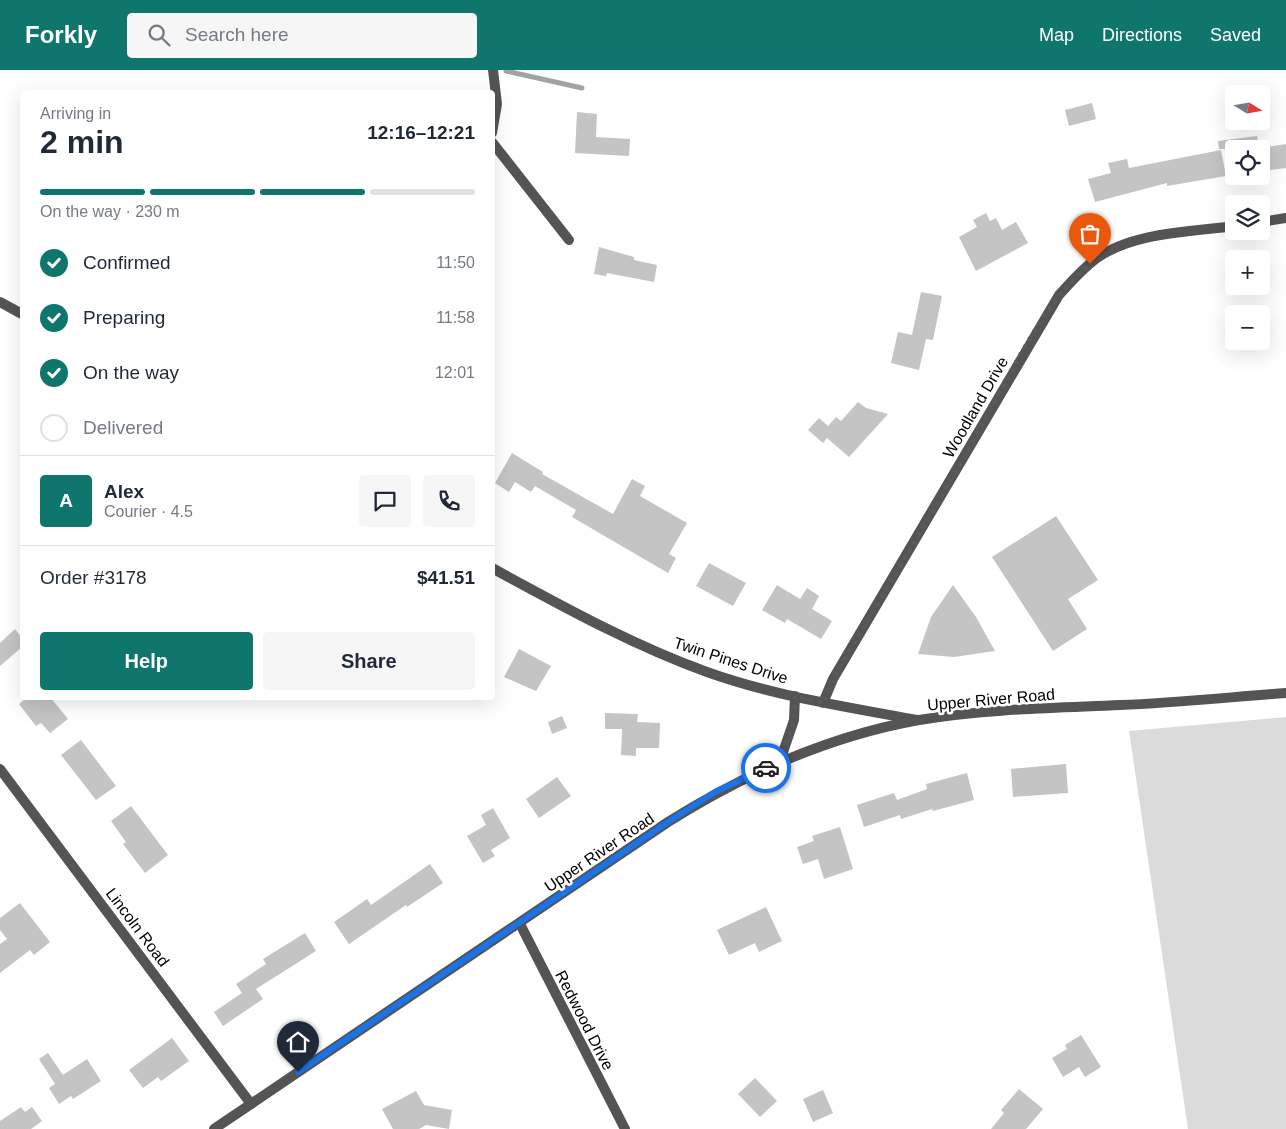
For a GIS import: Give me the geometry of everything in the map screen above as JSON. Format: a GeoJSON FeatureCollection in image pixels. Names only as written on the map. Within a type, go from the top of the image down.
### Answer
{"type":"FeatureCollection","features":[{"type":"Feature","properties":{"kind":"street"},"geometry":{"type":"LineString","coordinates":[[493,70],[497,104],[495,116]]}},
{"type":"Feature","properties":{"kind":"street"},"geometry":{"type":"LineString","coordinates":[[495,146],[569,240]]}},
{"type":"Feature","properties":{"kind":"street"},"geometry":{"type":"LineString","coordinates":[[1270,221],[1286,218]]}},
{"type":"Feature","properties":{"kind":"street","name":"Woodland Drive"},"geometry":{"type":"LineString","coordinates":[[823,703],[833,679],[937,505],[1037,329],[1059,295],[1082,270],[1114,249],[1149,238],[1225,227]]}},
{"type":"Feature","properties":{"kind":"street"},"geometry":{"type":"LineString","coordinates":[[1,305],[20,313]]}},
{"type":"Feature","properties":{"kind":"street","name":"Twin Pines Drive"},"geometry":{"type":"LineString","coordinates":[[495,570],[642,646],[708,672],[823,703],[920,720]]}},
{"type":"Feature","properties":{"kind":"street","name":"Upper River Road"},"geometry":{"type":"LineString","coordinates":[[214,1129],[715,792],[780,761],[832,742],[920,720],[1024,710],[1148,704],[1286,693]]}},
{"type":"Feature","properties":{"kind":"street"},"geometry":{"type":"LineString","coordinates":[[780,761],[794,720],[795,696]]}},
{"type":"Feature","properties":{"kind":"street","name":"Lincoln Road"},"geometry":{"type":"LineString","coordinates":[[0,769],[251,1104]]}},
{"type":"Feature","properties":{"kind":"street","name":"Redwood Drive"},"geometry":{"type":"LineString","coordinates":[[520,924],[625,1129]]}},
{"type":"Feature","properties":{"kind":"shaded area"},"geometry":{"type":"Polygon","coordinates":[[[1286,717],[1286,1129],[1188,1129],[1129,731],[1286,717]]]}},
{"type":"Feature","properties":{"kind":"building"},"geometry":{"type":"Polygon","coordinates":[[[1092,103],[1096,119],[1069,126],[1065,110],[1092,103]]]}},
{"type":"Feature","properties":{"kind":"building"},"geometry":{"type":"Polygon","coordinates":[[[577,112],[597,114],[596,137],[630,139],[629,156],[575,153],[577,112]]]}},
{"type":"Feature","properties":{"kind":"building"},"geometry":{"type":"Polygon","coordinates":[[[1257,136],[1258,140],[1226,140],[1257,136]]]}},
{"type":"Feature","properties":{"kind":"building"},"geometry":{"type":"Polygon","coordinates":[[[1225,140],[1225,149],[1219,149],[1218,141],[1225,140]]]}},
{"type":"Feature","properties":{"kind":"building"},"geometry":{"type":"Polygon","coordinates":[[[1286,144],[1286,168],[1270,170],[1270,147],[1286,144]]]}},
{"type":"Feature","properties":{"kind":"building"},"geometry":{"type":"Polygon","coordinates":[[[1221,150],[1225,176],[1167,186],[1167,183],[1095,202],[1088,179],[1111,173],[1108,163],[1127,159],[1129,168],[1221,150]]]}},
{"type":"Feature","properties":{"kind":"building"},"geometry":{"type":"Polygon","coordinates":[[[986,213],[990,221],[996,218],[1002,230],[1016,222],[1028,243],[976,271],[959,237],[977,227],[973,220],[986,213]]]}},
{"type":"Feature","properties":{"kind":"building"},"geometry":{"type":"Polygon","coordinates":[[[599,247],[634,257],[634,260],[657,265],[654,282],[607,273],[606,276],[594,274],[599,247]]]}},
{"type":"Feature","properties":{"kind":"building"},"geometry":{"type":"Polygon","coordinates":[[[921,292],[942,296],[933,340],[926,339],[919,370],[891,363],[898,332],[912,335],[921,292]]]}},
{"type":"Feature","properties":{"kind":"building"},"geometry":{"type":"Polygon","coordinates":[[[858,402],[866,408],[888,414],[849,457],[827,438],[823,443],[808,430],[819,418],[828,426],[836,417],[841,421],[858,402]]]}},
{"type":"Feature","properties":{"kind":"building"},"geometry":{"type":"Polygon","coordinates":[[[512,453],[543,472],[542,474],[613,514],[632,479],[645,486],[640,496],[687,523],[669,554],[676,558],[668,573],[572,517],[576,510],[535,486],[531,492],[515,482],[509,492],[495,483],[512,453]]]}},
{"type":"Feature","properties":{"kind":"building"},"geometry":{"type":"Polygon","coordinates":[[[1056,516],[1098,580],[1068,599],[1087,629],[1053,651],[992,557],[1056,516]]]}},
{"type":"Feature","properties":{"kind":"building"},"geometry":{"type":"Polygon","coordinates":[[[709,563],[746,583],[733,606],[696,586],[709,563]]]}},
{"type":"Feature","properties":{"kind":"building"},"geometry":{"type":"Polygon","coordinates":[[[777,585],[800,599],[807,588],[819,596],[812,609],[832,621],[821,639],[787,619],[785,623],[762,610],[777,585]]]}},
{"type":"Feature","properties":{"kind":"building"},"geometry":{"type":"Polygon","coordinates":[[[953,585],[976,617],[995,651],[954,657],[918,654],[931,617],[953,585]]]}},
{"type":"Feature","properties":{"kind":"building"},"geometry":{"type":"Polygon","coordinates":[[[15,629],[20,635],[20,649],[0,666],[0,643],[15,629]]]}},
{"type":"Feature","properties":{"kind":"building"},"geometry":{"type":"Polygon","coordinates":[[[519,649],[551,666],[536,691],[504,677],[519,649]]]}},
{"type":"Feature","properties":{"kind":"building"},"geometry":{"type":"Polygon","coordinates":[[[24,700],[53,700],[68,719],[50,733],[41,723],[36,726],[19,704],[24,700]]]}},
{"type":"Feature","properties":{"kind":"building"},"geometry":{"type":"Polygon","coordinates":[[[605,713],[638,714],[637,722],[660,723],[659,748],[636,748],[636,756],[621,755],[622,729],[605,729],[605,713]]]}},
{"type":"Feature","properties":{"kind":"building"},"geometry":{"type":"Polygon","coordinates":[[[562,716],[567,728],[552,734],[548,722],[562,716]]]}},
{"type":"Feature","properties":{"kind":"building"},"geometry":{"type":"Polygon","coordinates":[[[81,740],[116,786],[96,800],[61,755],[81,740]]]}},
{"type":"Feature","properties":{"kind":"building"},"geometry":{"type":"Polygon","coordinates":[[[1066,764],[1068,793],[1013,797],[1011,769],[1066,764]]]}},
{"type":"Feature","properties":{"kind":"building"},"geometry":{"type":"Polygon","coordinates":[[[967,773],[974,800],[933,811],[932,809],[901,819],[900,815],[864,827],[857,805],[894,793],[897,800],[927,789],[926,784],[967,773]]]}},
{"type":"Feature","properties":{"kind":"building"},"geometry":{"type":"Polygon","coordinates":[[[557,777],[571,796],[539,818],[526,799],[557,777]]]}},
{"type":"Feature","properties":{"kind":"building"},"geometry":{"type":"Polygon","coordinates":[[[131,806],[168,855],[145,873],[123,844],[126,842],[111,821],[131,806]]]}},
{"type":"Feature","properties":{"kind":"building"},"geometry":{"type":"Polygon","coordinates":[[[493,808],[510,838],[491,850],[495,856],[483,863],[467,836],[486,825],[481,815],[493,808]]]}},
{"type":"Feature","properties":{"kind":"building"},"geometry":{"type":"Polygon","coordinates":[[[840,827],[853,869],[824,879],[818,859],[803,864],[797,847],[814,841],[812,836],[840,827]]]}},
{"type":"Feature","properties":{"kind":"building"},"geometry":{"type":"Polygon","coordinates":[[[430,864],[443,883],[407,907],[406,905],[349,944],[334,922],[367,899],[371,905],[430,864]]]}},
{"type":"Feature","properties":{"kind":"building"},"geometry":{"type":"Polygon","coordinates":[[[20,903],[50,942],[34,955],[30,950],[0,973],[0,944],[7,939],[0,930],[0,918],[20,903]]]}},
{"type":"Feature","properties":{"kind":"building"},"geometry":{"type":"Polygon","coordinates":[[[766,907],[782,941],[759,952],[755,943],[729,955],[717,930],[766,907]]]}},
{"type":"Feature","properties":{"kind":"building"},"geometry":{"type":"Polygon","coordinates":[[[305,933],[316,951],[256,989],[263,999],[223,1026],[214,1012],[242,993],[236,984],[266,964],[263,959],[305,933]]]}},
{"type":"Feature","properties":{"kind":"building"},"geometry":{"type":"Polygon","coordinates":[[[1081,1035],[1101,1067],[1085,1077],[1079,1067],[1063,1077],[1052,1058],[1067,1049],[1065,1045],[1081,1035]]]}},
{"type":"Feature","properties":{"kind":"building"},"geometry":{"type":"Polygon","coordinates":[[[172,1038],[189,1061],[161,1081],[158,1077],[143,1088],[129,1070],[172,1038]]]}},
{"type":"Feature","properties":{"kind":"building"},"geometry":{"type":"Polygon","coordinates":[[[48,1053],[63,1075],[87,1059],[101,1081],[73,1099],[71,1096],[59,1104],[49,1088],[55,1084],[39,1059],[48,1053]]]}},
{"type":"Feature","properties":{"kind":"building"},"geometry":{"type":"Polygon","coordinates":[[[755,1078],[777,1101],[760,1117],[738,1094],[755,1078]]]}},
{"type":"Feature","properties":{"kind":"building"},"geometry":{"type":"Polygon","coordinates":[[[1019,1089],[1043,1109],[1026,1129],[991,1129],[1004,1113],[1001,1110],[1019,1089]]]}},
{"type":"Feature","properties":{"kind":"building"},"geometry":{"type":"Polygon","coordinates":[[[823,1090],[833,1113],[813,1122],[803,1099],[823,1090]]]}},
{"type":"Feature","properties":{"kind":"building"},"geometry":{"type":"Polygon","coordinates":[[[416,1091],[424,1105],[452,1110],[449,1129],[426,1125],[419,1129],[393,1129],[382,1109],[416,1091]]]}},
{"type":"Feature","properties":{"kind":"building"},"geometry":{"type":"Polygon","coordinates":[[[21,1107],[25,1112],[32,1107],[42,1121],[31,1129],[0,1129],[0,1121],[21,1107]]]}},
{"type":"Feature","properties":{"kind":"waterway"},"geometry":{"type":"LineString","coordinates":[[506,71],[582,88]]}},
{"type":"Feature","properties":{"kind":"way so far"},"geometry":{"type":"LineString","coordinates":[[766,768],[780,761],[788,742],[794,720],[795,696],[823,703],[833,679],[937,505],[1037,329],[1059,295],[1090,264]]}},
{"type":"Feature","properties":{"kind":"route"},"geometry":{"type":"LineString","coordinates":[[298,1072],[520,924],[668,822],[715,792],[766,768]]}}]}
